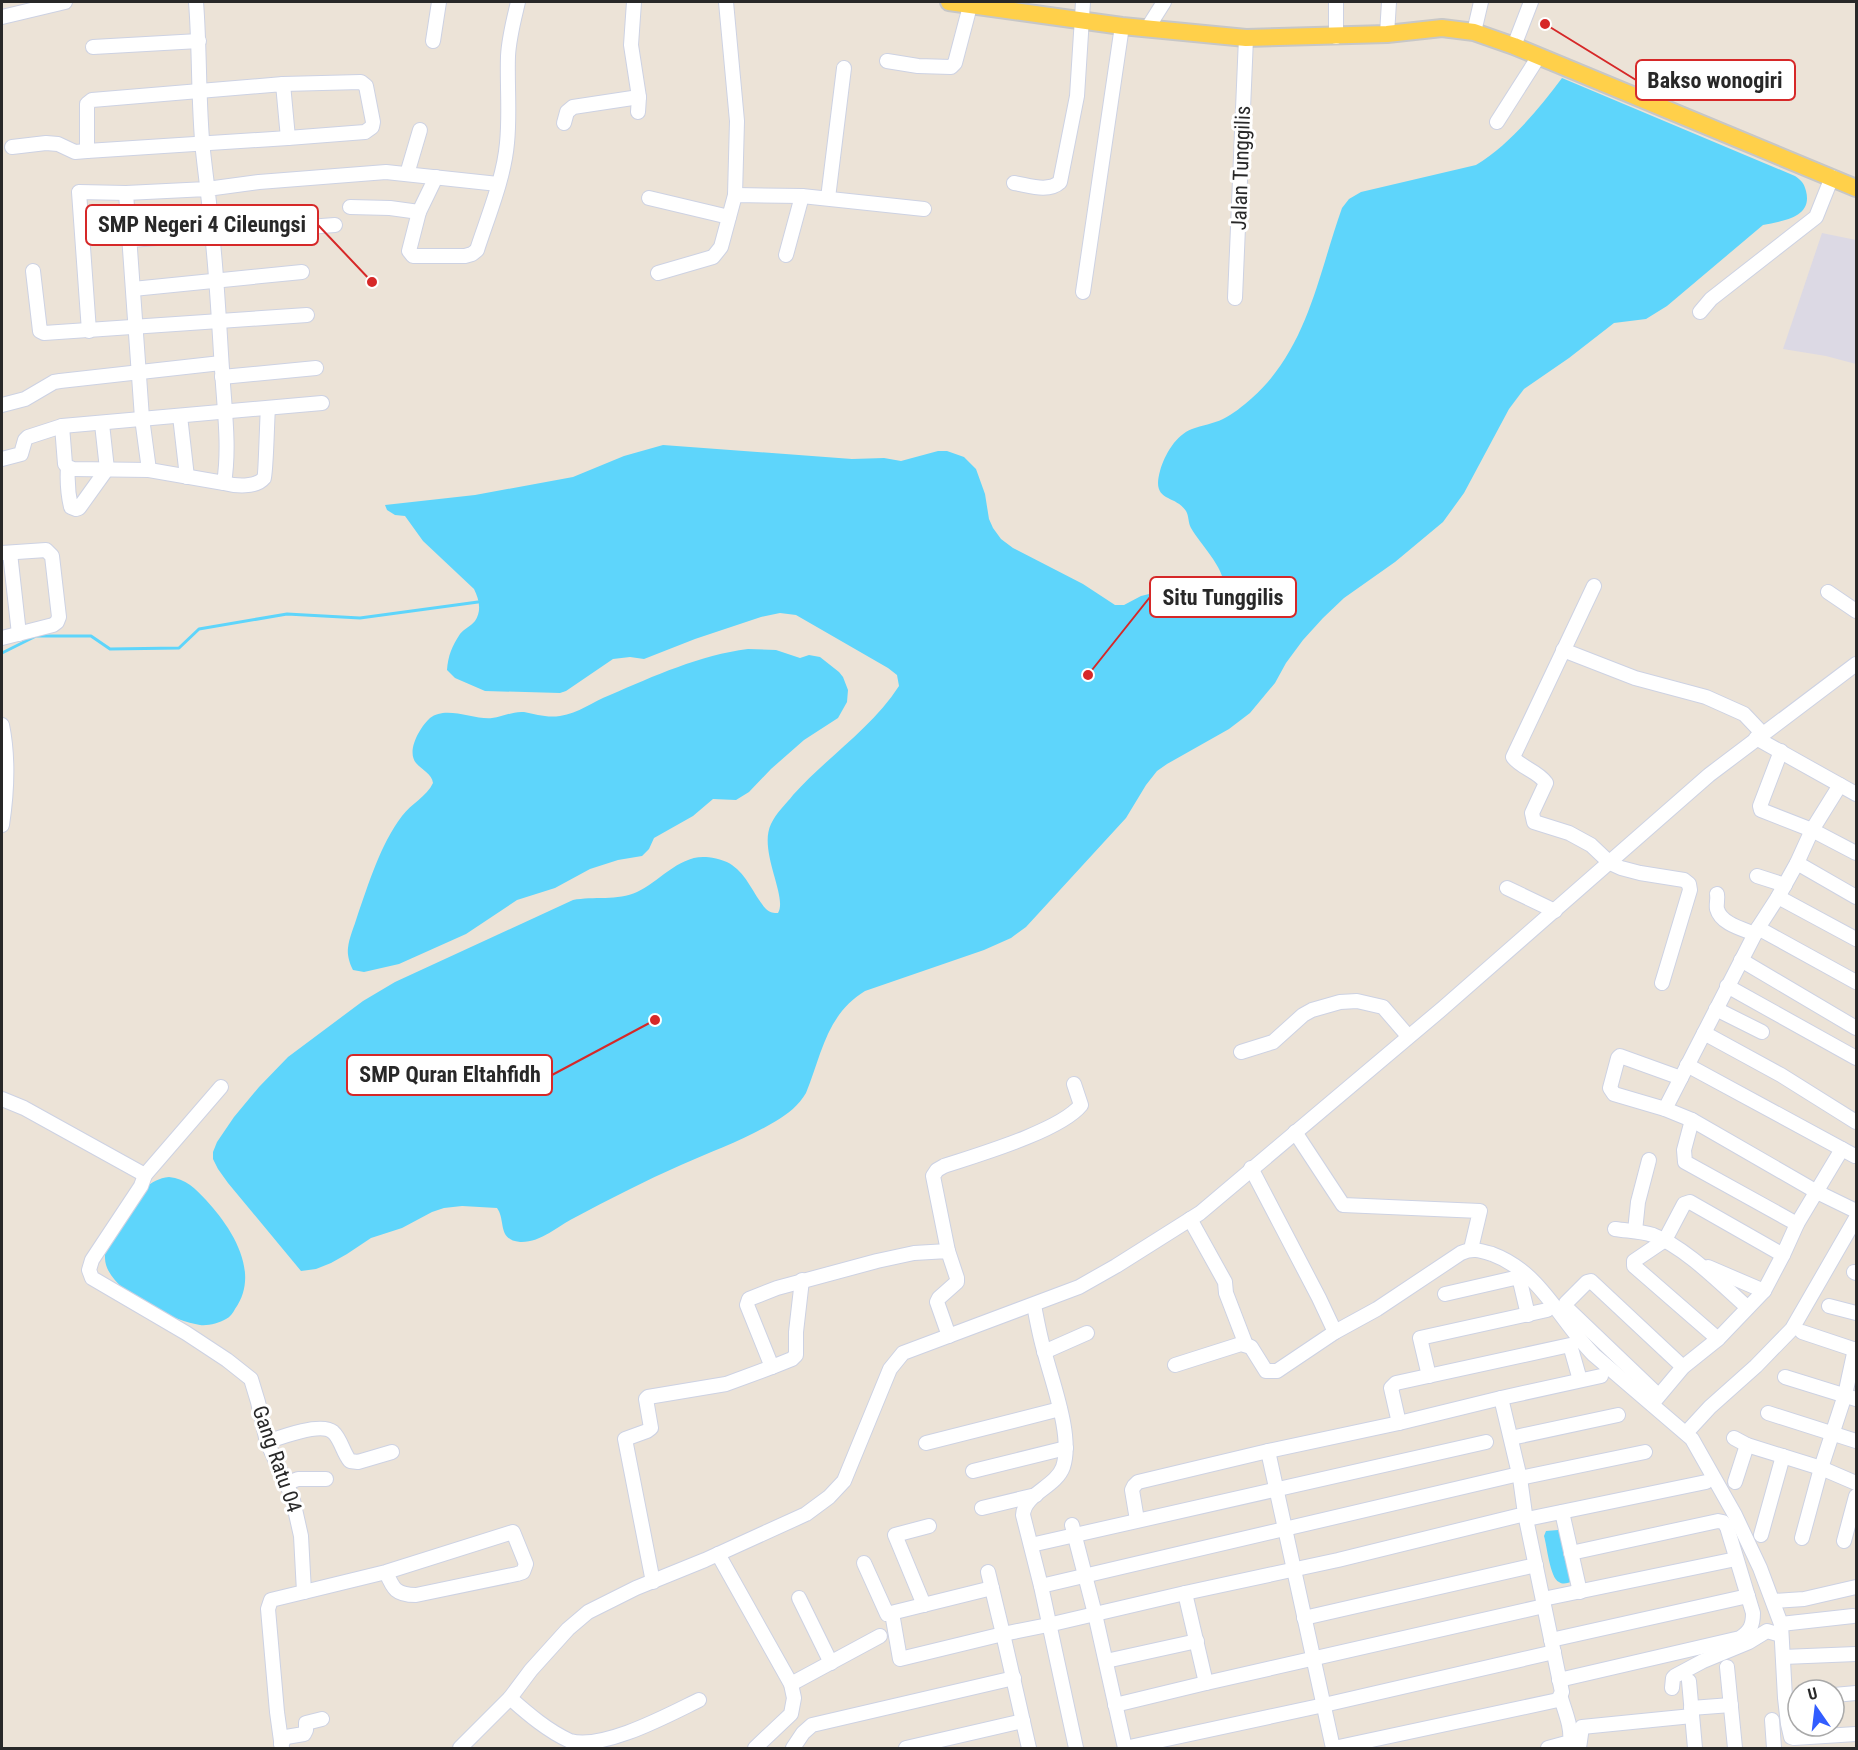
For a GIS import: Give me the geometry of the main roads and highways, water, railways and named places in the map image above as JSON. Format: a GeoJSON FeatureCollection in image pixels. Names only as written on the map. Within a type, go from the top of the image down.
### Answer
{"type":"FeatureCollection","features":[{"type":"Feature","properties":{"kind":"main road"},"geometry":{"type":"LineString","coordinates":[[949,2],[1122,26],[1245,38],[1336,37],[1442,28],[1474,32],[1539,56],[1857,188]]}},
{"type":"Feature","properties":{"kind":"water"},"geometry":{"type":"Polygon","coordinates":[[[1562,78],[1795,176],[1805,188],[1807,200],[1805,207],[1800,213],[1787,220],[1763,225],[1667,306],[1646,319],[1614,323],[1524,389],[1509,409],[1464,493],[1443,522],[1395,562],[1344,598],[1323,618],[1303,640],[1275,683],[1250,713],[1229,729],[1157,771],[1126,818],[1026,927],[1011,938],[984,950],[865,991],[852,1001],[833,1024],[827,1036],[806,1093],[785,1115],[741,1139],[627,1190],[535,1240],[520,1242],[508,1238],[497,1208],[462,1206],[444,1208],[402,1228],[371,1238],[331,1263],[316,1269],[301,1271],[228,1183],[213,1159],[217,1142],[234,1117],[288,1057],[363,1001],[395,982],[573,900],[630,895],[645,888],[687,860],[709,857],[730,864],[742,875],[766,909],[778,913],[779,896],[768,847],[768,835],[773,820],[806,781],[875,716],[899,686],[897,675],[888,668],[796,615],[780,613],[695,639],[644,659],[630,657],[613,659],[560,693],[485,691],[455,678],[447,670],[449,656],[455,643],[462,632],[475,621],[478,613],[478,601],[474,589],[423,541],[405,516],[395,515],[387,510],[385,505],[475,495],[573,477],[624,456],[663,445],[852,459],[884,458],[901,461],[938,451],[947,451],[964,457],[976,469],[993,528],[1001,539],[1013,548],[1083,584],[1115,605],[1124,605],[1141,596],[1165,590],[1199,617],[1214,612],[1224,590],[1221,572],[1191,528],[1186,511],[1176,502],[1165,497],[1159,488],[1160,471],[1172,446],[1186,432],[1227,417],[1252,398],[1271,378],[1299,334],[1318,284],[1342,208],[1349,199],[1361,192],[1476,165],[1512,137],[1562,78]]]}},
{"type":"Feature","properties":{"kind":"water"},"geometry":{"type":"Polygon","coordinates":[[[748,649],[776,650],[800,658],[809,655],[820,657],[839,672],[848,690],[847,702],[838,718],[804,740],[749,792],[736,800],[713,799],[693,816],[654,838],[649,849],[642,856],[618,860],[590,869],[555,888],[517,900],[466,934],[399,964],[364,972],[353,970],[348,954],[349,940],[381,852],[402,816],[433,783],[429,775],[413,758],[413,746],[422,727],[430,718],[444,713],[485,718],[520,712],[541,716],[567,715],[678,667],[712,656],[748,649]]]}},
{"type":"Feature","properties":{"kind":"water"},"geometry":{"type":"Polygon","coordinates":[[[169,1177],[185,1182],[202,1196],[225,1224],[240,1252],[245,1281],[242,1295],[231,1315],[217,1323],[200,1325],[158,1310],[128,1292],[108,1270],[105,1258],[107,1247],[133,1204],[150,1184],[169,1177]]]}},
{"type":"Feature","properties":{"kind":"water"},"geometry":{"type":"Polygon","coordinates":[[[1558,1530],[1563,1537],[1573,1581],[1566,1583],[1559,1582],[1553,1575],[1544,1536],[1546,1531],[1558,1530]]]}},
{"type":"Feature","properties":{"kind":"waterway"},"geometry":{"type":"LineString","coordinates":[[2,653],[36,636],[91,636],[110,649],[179,648],[199,629],[287,614],[360,618],[478,602]]}},
{"type":"Feature","properties":{"kind":"place","name":"Bakso wonogiri"},"geometry":{"type":"Point","coordinates":[1545,24]}},
{"type":"Feature","properties":{"kind":"place","name":"SMP Negeri 4 Cileungsi"},"geometry":{"type":"Point","coordinates":[372,282]}},
{"type":"Feature","properties":{"kind":"place","name":"Situ Tunggilis"},"geometry":{"type":"Point","coordinates":[1088,675]}},
{"type":"Feature","properties":{"kind":"place","name":"SMP Quran Eltahfidh"},"geometry":{"type":"Point","coordinates":[655,1020]}}]}
